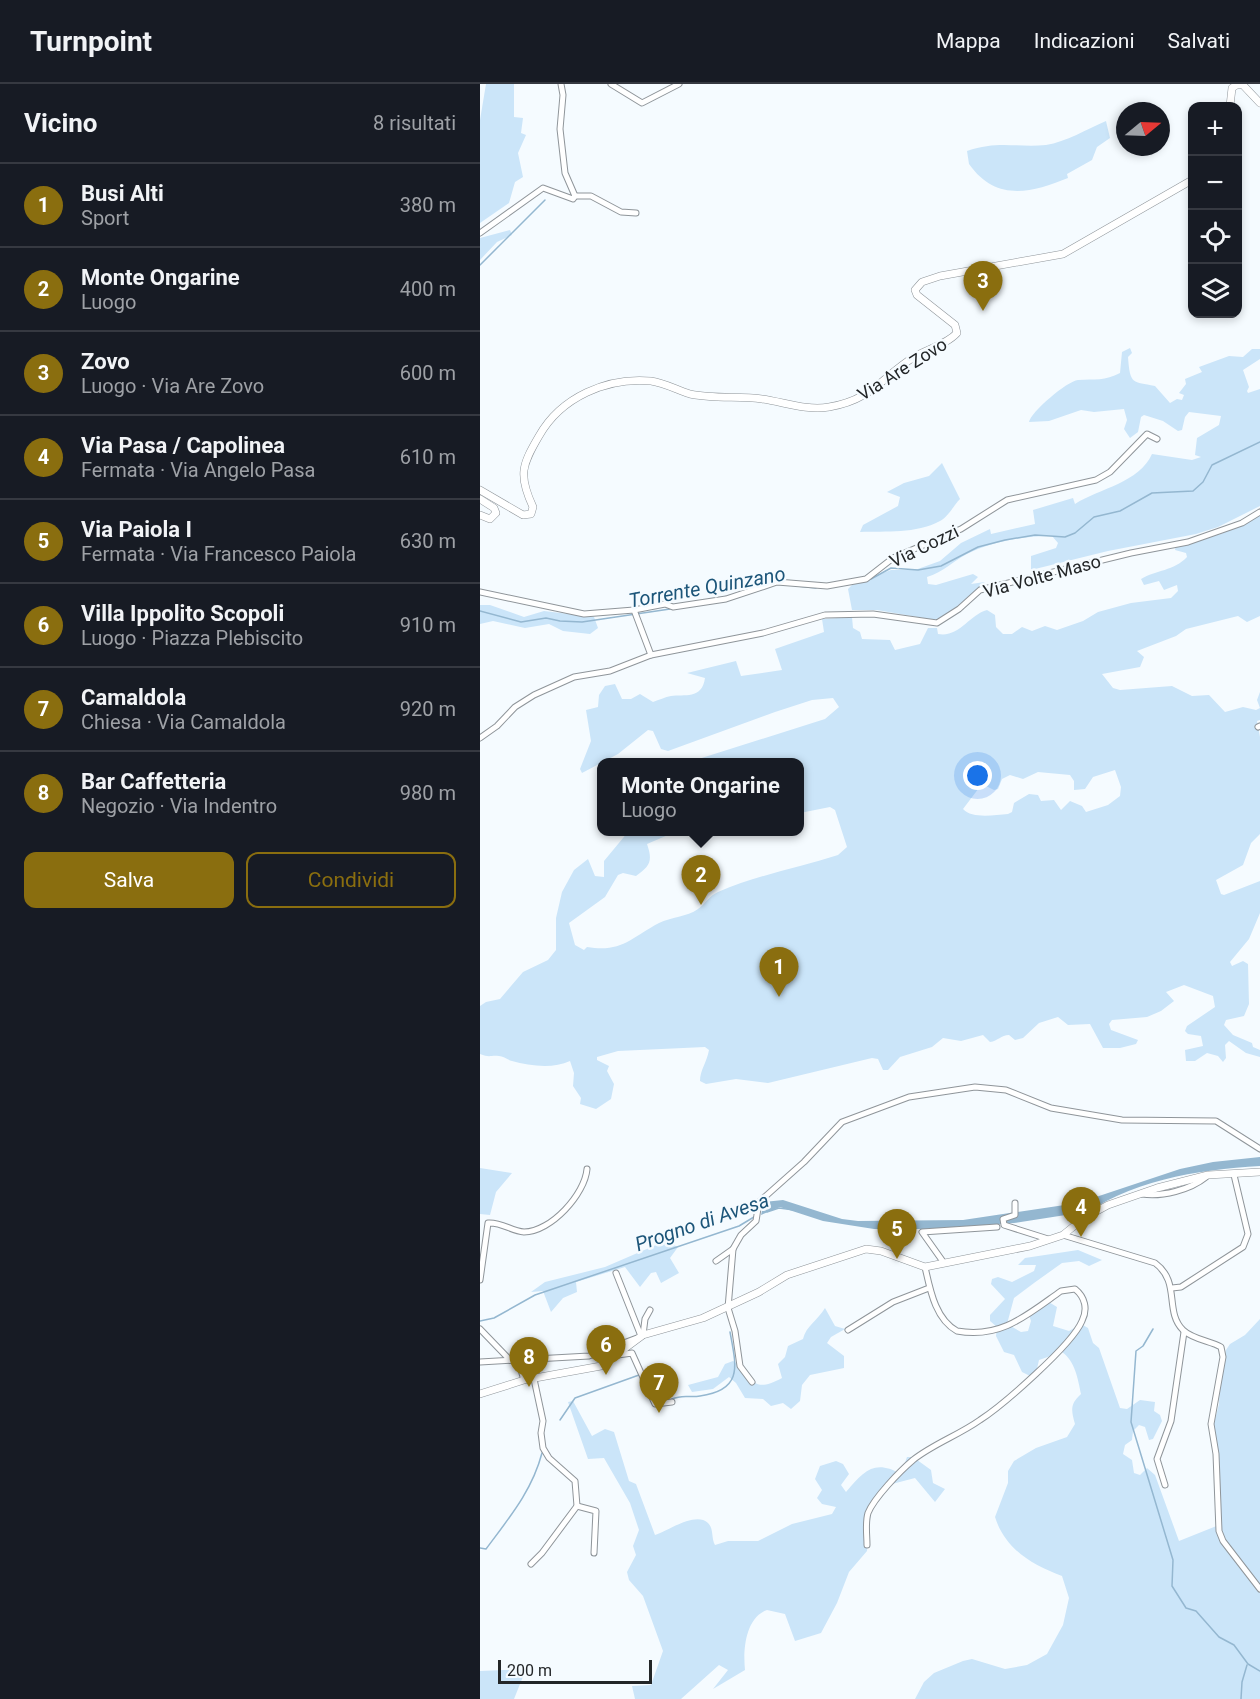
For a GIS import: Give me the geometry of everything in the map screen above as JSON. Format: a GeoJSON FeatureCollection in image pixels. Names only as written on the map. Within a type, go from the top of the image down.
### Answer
{"type":"FeatureCollection","features":[{"type":"Feature","properties":{"kind":"street"},"geometry":{"type":"LineString","coordinates":[[561,84],[563,95],[560,129],[565,173],[575,196]]}},
{"type":"Feature","properties":{"kind":"street"},"geometry":{"type":"LineString","coordinates":[[611,84],[642,103],[679,84]]}},
{"type":"Feature","properties":{"kind":"street"},"geometry":{"type":"LineString","coordinates":[[1230,102],[1230,93],[1238,84],[1243,85],[1260,103]]}},
{"type":"Feature","properties":{"kind":"street","name":"Via Are Zovo"},"geometry":{"type":"LineString","coordinates":[[480,490],[523,515],[531,514],[534,509],[526,491],[522,471],[539,435],[550,417],[597,387],[652,381],[690,394],[762,399],[815,408],[829,407],[854,400],[877,389],[912,359],[957,333],[955,325],[917,295],[915,290],[922,282],[982,266],[1063,254],[1188,182]]}},
{"type":"Feature","properties":{"kind":"street"},"geometry":{"type":"LineString","coordinates":[[480,233],[543,188],[566,198],[591,196],[621,212],[636,213]]}},
{"type":"Feature","properties":{"kind":"street","name":"Via Cozzi"},"geometry":{"type":"LineString","coordinates":[[480,592],[584,614],[635,612],[664,604],[673,607],[726,599],[777,582],[827,586],[866,579],[893,558],[961,529],[1007,500],[1096,480],[1110,472],[1147,434],[1157,439]]}},
{"type":"Feature","properties":{"kind":"street"},"geometry":{"type":"LineString","coordinates":[[480,499],[494,508],[496,513],[490,519],[480,515]]}},
{"type":"Feature","properties":{"kind":"street","name":"Via Volte Maso"},"geometry":{"type":"LineString","coordinates":[[651,655],[763,633],[825,615],[873,614],[937,623],[959,609],[980,590],[1131,553],[1188,542],[1242,523],[1260,512]]}},
{"type":"Feature","properties":{"kind":"street"},"geometry":{"type":"LineString","coordinates":[[480,738],[497,726],[515,707],[574,677],[610,671],[651,655],[635,612]]}},
{"type":"Feature","properties":{"kind":"street"},"geometry":{"type":"LineString","coordinates":[[753,1382],[741,1366],[735,1331],[728,1308],[733,1249],[741,1235],[756,1221],[759,1202],[768,1191],[804,1162],[842,1122],[909,1097],[975,1087],[1006,1090],[1052,1108],[1122,1120],[1216,1121],[1260,1149]]}},
{"type":"Feature","properties":{"kind":"street"},"geometry":{"type":"LineString","coordinates":[[480,1280],[488,1223],[498,1222],[521,1232],[536,1229],[564,1209],[583,1186],[587,1169]]}},
{"type":"Feature","properties":{"kind":"street"},"geometry":{"type":"LineString","coordinates":[[480,1362],[589,1356],[640,1336],[703,1318],[728,1308],[787,1275],[866,1249],[881,1251],[925,1267],[1063,1234],[1084,1218],[1140,1193],[1208,1176],[1260,1172]]}},
{"type":"Feature","properties":{"kind":"street"},"geometry":{"type":"LineString","coordinates":[[1172,1288],[1182,1287],[1243,1247],[1247,1240],[1248,1234],[1234,1174]]}},
{"type":"Feature","properties":{"kind":"street"},"geometry":{"type":"LineString","coordinates":[[1015,1203],[1015,1215],[1006,1217],[1003,1223],[1048,1239]]}},
{"type":"Feature","properties":{"kind":"street"},"geometry":{"type":"LineString","coordinates":[[944,1263],[922,1232],[997,1227]]}},
{"type":"Feature","properties":{"kind":"street"},"geometry":{"type":"LineString","coordinates":[[1063,1234],[1155,1263],[1162,1269],[1172,1288],[1177,1322],[1184,1332],[1221,1347],[1223,1357],[1211,1424],[1216,1454],[1219,1531],[1223,1541],[1260,1588]]}},
{"type":"Feature","properties":{"kind":"street"},"geometry":{"type":"LineString","coordinates":[[716,1261],[733,1249]]}},
{"type":"Feature","properties":{"kind":"street"},"geometry":{"type":"LineString","coordinates":[[867,1545],[869,1512],[895,1478],[914,1460],[980,1420],[1014,1394],[1074,1335],[1082,1321],[1086,1306],[1083,1298],[1075,1289],[1060,1291],[1010,1326],[981,1333],[957,1331],[946,1322],[929,1288],[925,1267]]}},
{"type":"Feature","properties":{"kind":"street"},"geometry":{"type":"LineString","coordinates":[[616,1273],[640,1336]]}},
{"type":"Feature","properties":{"kind":"street"},"geometry":{"type":"LineString","coordinates":[[848,1330],[893,1302],[929,1288]]}},
{"type":"Feature","properties":{"kind":"street"},"geometry":{"type":"LineString","coordinates":[[480,1394],[524,1380],[601,1366],[640,1336],[650,1310]]}},
{"type":"Feature","properties":{"kind":"street"},"geometry":{"type":"LineString","coordinates":[[480,1329],[510,1360]]}},
{"type":"Feature","properties":{"kind":"street"},"geometry":{"type":"LineString","coordinates":[[1165,1485],[1157,1459],[1171,1421],[1184,1332]]}},
{"type":"Feature","properties":{"kind":"street"},"geometry":{"type":"LineString","coordinates":[[618,1355],[632,1353],[656,1404],[672,1402]]}},
{"type":"Feature","properties":{"kind":"street"},"geometry":{"type":"LineString","coordinates":[[518,1360],[524,1380]]}},
{"type":"Feature","properties":{"kind":"street"},"geometry":{"type":"LineString","coordinates":[[531,1564],[577,1506],[574,1481],[549,1458],[543,1448],[541,1433],[543,1421],[534,1379]]}},
{"type":"Feature","properties":{"kind":"street"},"geometry":{"type":"LineString","coordinates":[[577,1506],[596,1511],[594,1553]]}},
{"type":"Feature","properties":{"kind":"shaded area"},"geometry":{"type":"Polygon","coordinates":[[[486,84],[514,84],[514,117],[523,118],[521,133],[526,135],[518,153],[523,177],[515,182],[509,203],[480,223],[480,120],[486,84]]]}},
{"type":"Feature","properties":{"kind":"shaded area"},"geometry":{"type":"Polygon","coordinates":[[[1106,121],[1110,138],[1097,147],[1092,160],[1067,174],[1068,178],[1054,183],[1028,190],[1002,189],[979,176],[969,164],[967,151],[989,146],[1046,145],[1069,138],[1106,121]]]}},
{"type":"Feature","properties":{"kind":"shaded area"},"geometry":{"type":"Polygon","coordinates":[[[510,230],[512,235],[497,242],[480,260],[480,238],[510,230]]]}},
{"type":"Feature","properties":{"kind":"shaded area"},"geometry":{"type":"Polygon","coordinates":[[[1130,348],[1132,353],[1128,357],[1132,378],[1137,382],[1155,386],[1170,403],[1177,399],[1182,400],[1184,395],[1179,393],[1186,384],[1185,379],[1202,372],[1199,367],[1229,356],[1243,357],[1252,349],[1260,349],[1260,359],[1243,370],[1249,387],[1248,393],[1260,389],[1260,506],[1218,527],[1196,534],[1108,551],[1031,570],[1031,556],[1056,548],[1058,543],[1052,536],[1020,538],[986,546],[927,577],[928,584],[936,585],[973,574],[978,577],[971,584],[985,582],[952,611],[935,620],[877,610],[852,610],[848,589],[852,585],[891,570],[915,570],[940,561],[961,543],[990,529],[991,534],[1035,524],[1033,510],[1073,498],[1075,504],[1118,484],[1138,472],[1152,454],[1192,460],[1201,457],[1195,455],[1197,438],[1219,425],[1221,416],[1189,412],[1185,417],[1182,430],[1178,431],[1163,421],[1144,415],[1141,417],[1138,432],[1130,438],[1124,429],[1127,420],[1124,409],[1094,412],[1081,410],[1049,421],[1029,422],[1042,405],[1073,382],[1105,378],[1120,373],[1122,352],[1130,348]]]}},
{"type":"Feature","properties":{"kind":"shaded area"},"geometry":{"type":"Polygon","coordinates":[[[942,463],[960,499],[943,519],[911,530],[860,532],[863,525],[898,506],[900,497],[887,492],[904,483],[929,476],[942,463]]]}},
{"type":"Feature","properties":{"kind":"shaded area"},"geometry":{"type":"Polygon","coordinates":[[[1260,515],[1260,616],[1247,622],[1238,616],[1186,629],[1176,636],[1137,651],[1144,657],[1140,667],[1102,674],[1113,688],[1120,690],[1172,686],[1192,696],[1209,695],[1225,712],[1243,707],[1256,710],[1260,708],[1260,720],[1257,721],[1260,737],[1260,834],[1251,843],[1243,865],[1216,880],[1221,894],[1224,895],[1260,881],[1260,913],[1249,939],[1230,962],[1232,966],[1243,961],[1248,964],[1249,1004],[1244,1016],[1226,1020],[1224,1025],[1233,1035],[1252,1043],[1253,1047],[1260,1050],[1260,1057],[1246,1053],[1229,1041],[1225,1045],[1226,1058],[1223,1062],[1218,1056],[1207,1053],[1195,1061],[1186,1061],[1185,1050],[1203,1046],[1201,1036],[1188,1034],[1185,1031],[1187,1026],[1215,1007],[1213,996],[1184,985],[1166,992],[1174,1001],[1161,1011],[1147,1017],[1112,1020],[1109,1024],[1111,1030],[1138,1040],[1136,1044],[1120,1048],[1103,1048],[1090,1024],[1068,1025],[1058,1017],[1039,1023],[1023,1038],[1015,1040],[1009,1035],[990,1042],[983,1035],[961,1041],[943,1038],[932,1047],[900,1057],[888,1070],[883,1070],[878,1059],[872,1058],[768,1083],[736,1079],[706,1084],[700,1081],[709,1050],[705,1047],[618,1051],[597,1057],[597,1060],[609,1066],[607,1071],[614,1084],[611,1099],[596,1109],[580,1104],[581,1098],[573,1086],[574,1073],[570,1061],[549,1066],[534,1065],[512,1061],[501,1056],[480,1054],[480,1006],[500,999],[523,972],[548,960],[556,950],[556,918],[562,892],[574,870],[588,859],[595,876],[604,877],[604,861],[625,836],[666,836],[647,844],[650,859],[644,869],[636,876],[623,873],[618,875],[605,897],[569,923],[575,945],[584,950],[587,947],[609,948],[625,943],[659,923],[694,912],[718,892],[763,876],[838,855],[847,847],[835,810],[830,807],[804,812],[804,758],[702,758],[825,719],[839,707],[833,698],[812,700],[668,751],[661,749],[653,731],[648,730],[618,754],[610,758],[597,758],[597,765],[582,773],[580,769],[591,741],[586,710],[598,707],[599,695],[605,686],[615,684],[622,699],[631,699],[640,694],[653,702],[671,696],[696,693],[700,690],[705,678],[687,673],[736,661],[741,676],[782,670],[775,649],[824,632],[822,619],[852,617],[853,628],[860,632],[862,639],[890,640],[895,650],[920,644],[928,628],[937,628],[938,634],[952,633],[987,610],[995,615],[996,627],[1003,634],[1012,634],[1022,627],[1032,631],[1045,626],[1057,630],[1083,621],[1098,612],[1131,603],[1171,598],[1178,591],[1177,585],[1164,590],[1159,581],[1144,585],[1141,579],[1182,562],[1187,557],[1186,553],[1175,550],[1176,545],[1221,534],[1260,515]],[[1115,770],[1093,777],[1085,789],[1074,790],[1074,781],[1070,775],[1038,772],[1023,779],[1010,775],[1002,779],[998,789],[994,790],[982,784],[963,809],[978,815],[1008,814],[1012,812],[1014,803],[1029,794],[1038,795],[1041,801],[1054,800],[1061,810],[1070,801],[1082,806],[1086,812],[1108,805],[1120,796],[1121,787],[1115,770]]]}},
{"type":"Feature","properties":{"kind":"shaded area"},"geometry":{"type":"Polygon","coordinates":[[[480,605],[490,605],[524,617],[544,611],[594,617],[598,628],[590,634],[563,631],[549,624],[525,628],[493,621],[480,624],[480,605]]]}},
{"type":"Feature","properties":{"kind":"shaded area"},"geometry":{"type":"Polygon","coordinates":[[[1260,692],[1260,708],[1257,700],[1260,692]]]}},
{"type":"Feature","properties":{"kind":"shaded area"},"geometry":{"type":"Polygon","coordinates":[[[1260,1157],[1260,1166],[1188,1174],[1140,1187],[1096,1207],[1076,1221],[1072,1214],[1014,1223],[925,1229],[874,1229],[823,1221],[780,1207],[761,1215],[764,1202],[783,1200],[842,1219],[858,1221],[963,1220],[1078,1203],[1180,1169],[1213,1162],[1260,1157]]]}},
{"type":"Feature","properties":{"kind":"shaded area"},"geometry":{"type":"Polygon","coordinates":[[[480,1168],[512,1173],[496,1192],[490,1215],[480,1214],[480,1168]]]}},
{"type":"Feature","properties":{"kind":"shaded area"},"geometry":{"type":"Polygon","coordinates":[[[659,1233],[667,1242],[678,1247],[670,1258],[679,1273],[661,1283],[656,1272],[651,1273],[640,1287],[625,1267],[576,1282],[577,1292],[563,1298],[551,1312],[543,1291],[531,1292],[545,1282],[605,1267],[656,1245],[655,1238],[659,1233]]]}},
{"type":"Feature","properties":{"kind":"shaded area"},"geometry":{"type":"Polygon","coordinates":[[[1078,1250],[1102,1260],[1089,1266],[1079,1261],[1062,1263],[1014,1298],[1007,1324],[1021,1332],[1028,1331],[1031,1321],[1029,1315],[1033,1307],[1047,1301],[1057,1307],[1053,1326],[1069,1331],[1081,1324],[1088,1328],[1093,1343],[1099,1348],[1120,1408],[1127,1409],[1140,1400],[1155,1402],[1154,1411],[1160,1415],[1162,1421],[1153,1439],[1149,1440],[1145,1427],[1139,1425],[1133,1431],[1132,1440],[1125,1445],[1123,1454],[1132,1460],[1134,1473],[1140,1475],[1147,1468],[1155,1475],[1179,1541],[1219,1525],[1213,1427],[1219,1404],[1220,1376],[1226,1350],[1230,1344],[1245,1335],[1260,1319],[1260,1699],[915,1699],[924,1682],[934,1673],[963,1661],[972,1659],[1005,1669],[1027,1665],[1047,1654],[1063,1625],[1069,1598],[1062,1576],[1040,1567],[1013,1547],[1005,1538],[995,1517],[1008,1483],[1008,1471],[1014,1461],[1036,1448],[1067,1437],[1075,1424],[1072,1408],[1081,1394],[1080,1388],[1073,1365],[1062,1352],[1039,1360],[1036,1373],[1030,1376],[1022,1372],[1014,1355],[1004,1352],[996,1336],[997,1327],[990,1321],[990,1315],[1005,1299],[991,1284],[992,1279],[998,1277],[1012,1282],[1034,1271],[1036,1265],[1018,1265],[1025,1258],[1078,1250]]]}},
{"type":"Feature","properties":{"kind":"shaded area"},"geometry":{"type":"Polygon","coordinates":[[[825,1308],[835,1326],[845,1329],[831,1337],[827,1343],[844,1356],[844,1368],[810,1375],[802,1385],[800,1401],[791,1409],[783,1403],[771,1406],[763,1399],[745,1398],[736,1383],[729,1377],[713,1389],[692,1392],[688,1385],[718,1377],[725,1364],[733,1361],[758,1384],[771,1383],[782,1378],[778,1364],[785,1357],[788,1346],[803,1339],[807,1330],[825,1308]]]}},
{"type":"Feature","properties":{"kind":"shaded area"},"geometry":{"type":"Polygon","coordinates":[[[573,1401],[592,1436],[605,1429],[614,1432],[629,1481],[636,1484],[655,1535],[696,1519],[710,1525],[715,1545],[728,1541],[758,1541],[792,1524],[832,1514],[836,1507],[822,1504],[817,1498],[822,1490],[815,1479],[820,1466],[836,1461],[843,1464],[849,1474],[841,1485],[846,1492],[864,1473],[876,1468],[884,1468],[901,1474],[907,1457],[913,1457],[931,1470],[933,1483],[945,1489],[935,1502],[915,1478],[892,1484],[871,1511],[867,1551],[849,1572],[837,1603],[821,1633],[795,1641],[785,1614],[767,1610],[754,1620],[750,1627],[745,1645],[745,1670],[713,1689],[728,1670],[719,1665],[681,1699],[635,1699],[632,1686],[651,1685],[663,1651],[643,1596],[629,1580],[627,1572],[636,1555],[633,1546],[639,1530],[630,1503],[604,1458],[588,1459],[568,1402],[573,1401]]]}},
{"type":"Feature","properties":{"kind":"shaded area"},"geometry":{"type":"Polygon","coordinates":[[[526,1669],[514,1699],[480,1699],[480,1671],[526,1669]]]}},
{"type":"Feature","properties":{"kind":"waterway"},"geometry":{"type":"LineString","coordinates":[[480,265],[545,200]]}},
{"type":"Feature","properties":{"kind":"waterway","name":"Torrente Quinzano"},"geometry":{"type":"LineString","coordinates":[[871,579],[891,568],[918,570],[941,566],[978,547],[1005,540],[1035,535],[1065,537],[1075,533],[1094,517],[1120,511],[1152,493],[1193,491],[1203,482],[1212,465],[1260,442]]}},
{"type":"Feature","properties":{"kind":"waterway","name":"Torrente Quinzano"},"geometry":{"type":"LineString","coordinates":[[839,586],[861,582]]}},
{"type":"Feature","properties":{"kind":"waterway","name":"Torrente Quinzano"},"geometry":{"type":"LineString","coordinates":[[797,586],[816,588]]}},
{"type":"Feature","properties":{"kind":"waterway","name":"Torrente Quinzano"},"geometry":{"type":"LineString","coordinates":[[480,611],[521,622],[546,618],[582,622],[670,609]]}},
{"type":"Feature","properties":{"kind":"waterway","name":"Progno di Avesa"},"geometry":{"type":"LineString","coordinates":[[767,1212],[779,1208],[794,1210]]}},
{"type":"Feature","properties":{"kind":"waterway","name":"Progno di Avesa"},"geometry":{"type":"LineString","coordinates":[[480,1321],[494,1318],[535,1295],[739,1226],[754,1217]]}},
{"type":"Feature","properties":{"kind":"waterway"},"geometry":{"type":"LineString","coordinates":[[1153,1329],[1143,1346],[1136,1351],[1131,1422],[1173,1560],[1172,1586],[1186,1608],[1196,1611],[1219,1637],[1234,1645],[1248,1664],[1260,1671]]}},
{"type":"Feature","properties":{"kind":"waterway"},"geometry":{"type":"LineString","coordinates":[[672,1399],[714,1393],[730,1382],[735,1365],[730,1332]]}},
{"type":"Feature","properties":{"kind":"waterway"},"geometry":{"type":"LineString","coordinates":[[643,1373],[656,1369],[668,1399]]}},
{"type":"Feature","properties":{"kind":"waterway"},"geometry":{"type":"LineString","coordinates":[[560,1420],[575,1398],[639,1375]]}},
{"type":"Feature","properties":{"kind":"waterway"},"geometry":{"type":"LineString","coordinates":[[480,1548],[486,1549],[519,1504],[538,1467],[542,1453]]}},
{"type":"Feature","properties":{"kind":"waterway"},"geometry":{"type":"LineString","coordinates":[[1241,1699],[1242,1682],[1247,1665]]}},
{"type":"Feature","properties":{"kind":"place","name":"Zovo"},"geometry":{"type":"Point","coordinates":[983,311]}},
{"type":"Feature","properties":{"kind":"place","name":"Monte Ongarine"},"geometry":{"type":"Point","coordinates":[701,905]}},
{"type":"Feature","properties":{"kind":"place","name":"Busi Alti"},"geometry":{"type":"Point","coordinates":[779,997]}},
{"type":"Feature","properties":{"kind":"place","name":"Via Pasa / Capolinea"},"geometry":{"type":"Point","coordinates":[1081,1237]}},
{"type":"Feature","properties":{"kind":"place","name":"Via Paiola I"},"geometry":{"type":"Point","coordinates":[897,1259]}},
{"type":"Feature","properties":{"kind":"place","name":"Villa Ippolito Scopoli"},"geometry":{"type":"Point","coordinates":[606,1375]}},
{"type":"Feature","properties":{"kind":"place","name":"Bar Caffetteria"},"geometry":{"type":"Point","coordinates":[529,1387]}},
{"type":"Feature","properties":{"kind":"place","name":"Camaldola"},"geometry":{"type":"Point","coordinates":[659,1413]}}]}
